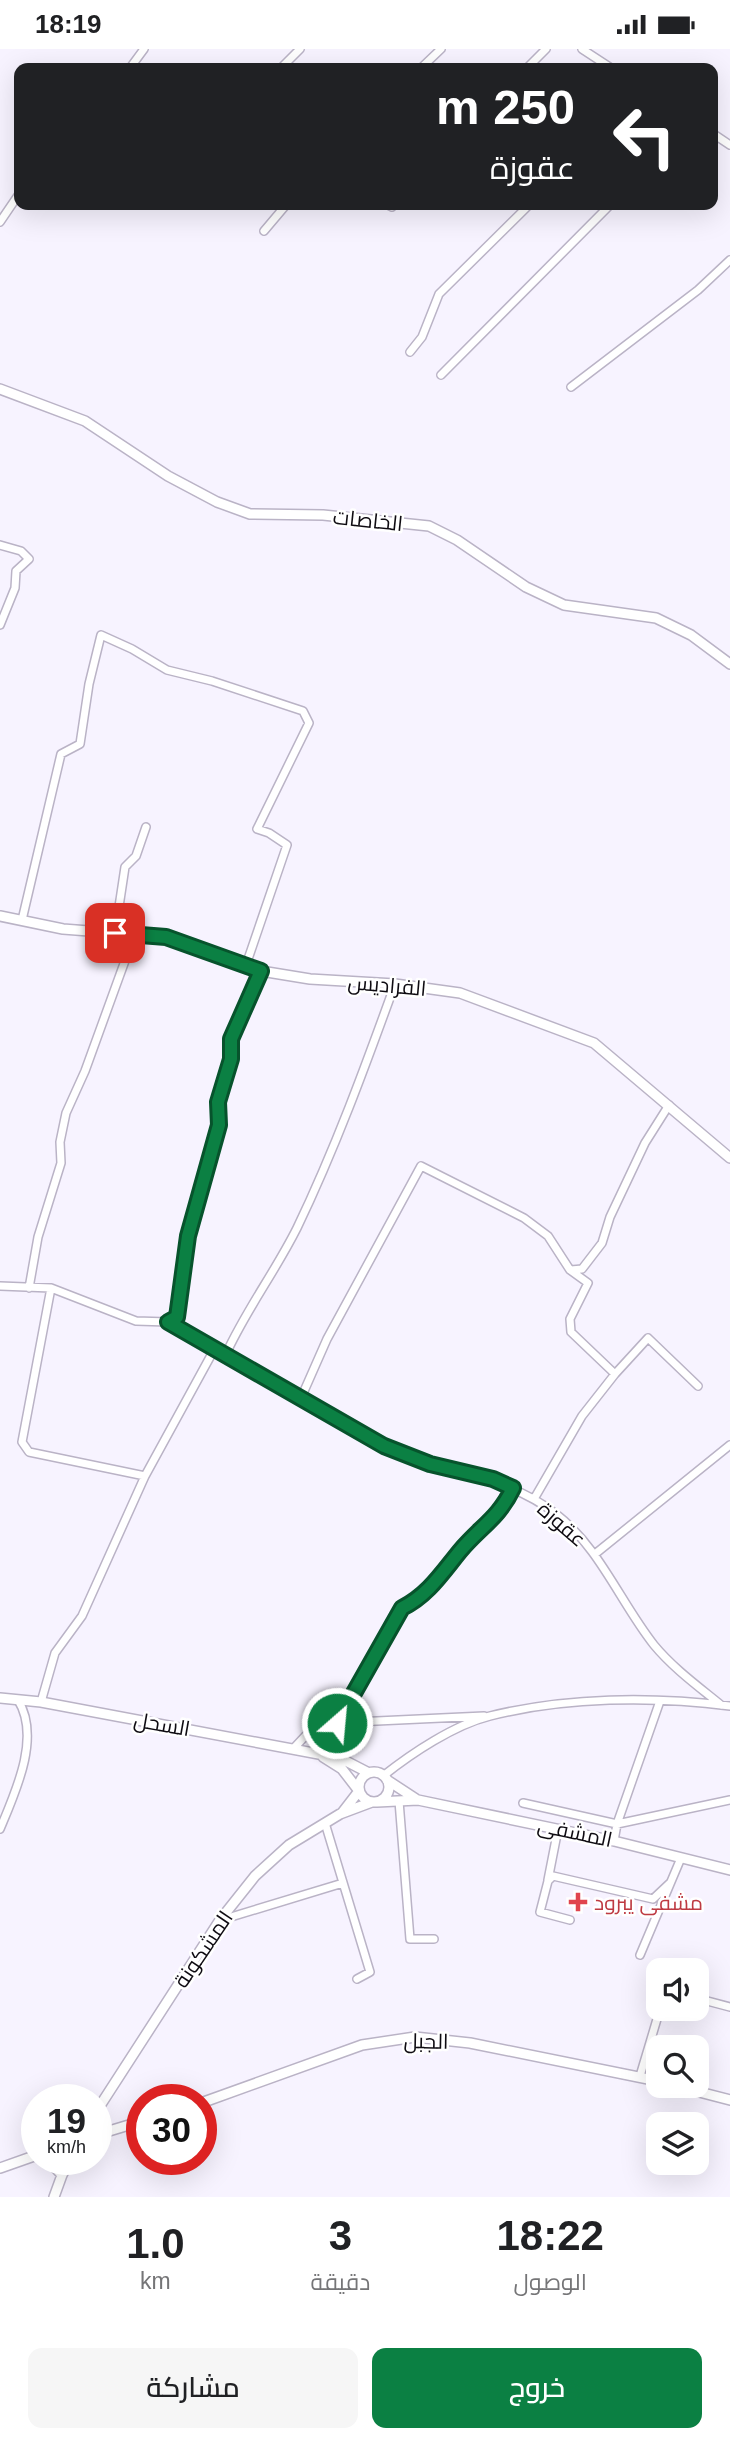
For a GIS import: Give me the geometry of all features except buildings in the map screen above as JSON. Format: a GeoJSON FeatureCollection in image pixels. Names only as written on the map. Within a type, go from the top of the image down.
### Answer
{"type":"FeatureCollection","features":[{"type":"Feature","properties":{"kind":"street"},"geometry":{"type":"LineString","coordinates":[[286,63],[300,49]]}},
{"type":"Feature","properties":{"kind":"street"},"geometry":{"type":"LineString","coordinates":[[426,63],[441,49]]}},
{"type":"Feature","properties":{"kind":"street"},"geometry":{"type":"LineString","coordinates":[[532,63],[546,49]]}},
{"type":"Feature","properties":{"kind":"street"},"geometry":{"type":"LineString","coordinates":[[582,49],[603,63]]}},
{"type":"Feature","properties":{"kind":"street"},"geometry":{"type":"LineString","coordinates":[[0,222],[14,201]]}},
{"type":"Feature","properties":{"kind":"street"},"geometry":{"type":"LineString","coordinates":[[264,231],[282,210]]}},
{"type":"Feature","properties":{"kind":"street"},"geometry":{"type":"LineString","coordinates":[[410,352],[422,337],[439,294],[524,210]]}},
{"type":"Feature","properties":{"kind":"street"},"geometry":{"type":"LineString","coordinates":[[441,375],[605,210]]}},
{"type":"Feature","properties":{"kind":"street"},"geometry":{"type":"LineString","coordinates":[[571,387],[698,290],[730,260]]}},
{"type":"Feature","properties":{"kind":"street"},"geometry":{"type":"LineString","coordinates":[[0,401],[3,390]]}},
{"type":"Feature","properties":{"kind":"street","name":"الخاصات"},"geometry":{"type":"LineString","coordinates":[[3,390],[85,421],[168,477],[217,502],[250,514],[323,515],[429,526],[457,540],[526,587],[564,605],[656,618],[691,635],[730,664]]}},
{"type":"Feature","properties":{"kind":"street"},"geometry":{"type":"LineString","coordinates":[[0,545],[21,551],[29,559],[16,571],[15,588],[0,625]]}},
{"type":"Feature","properties":{"kind":"street"},"geometry":{"type":"LineString","coordinates":[[22,920],[61,754],[80,744],[89,684],[101,635],[132,649],[167,670],[212,681],[303,711],[309,723],[257,829],[269,833],[287,845],[246,965]]}},
{"type":"Feature","properties":{"kind":"street"},"geometry":{"type":"LineString","coordinates":[[115,933],[125,867],[136,856],[146,827]]}},
{"type":"Feature","properties":{"kind":"street","name":"الفراديس"},"geometry":{"type":"LineString","coordinates":[[0,916],[63,929],[166,937],[261,971],[310,979],[395,984],[460,993],[594,1043],[730,1158]]}},
{"type":"Feature","properties":{"kind":"street"},"geometry":{"type":"LineString","coordinates":[[29,1288],[38,1237],[61,1163],[60,1142],[66,1113],[81,1083],[126,958],[130,934]]}},
{"type":"Feature","properties":{"kind":"street"},"geometry":{"type":"LineString","coordinates":[[168,1322],[177,1317],[188,1236],[219,1125],[218,1102],[231,1059],[231,1039],[261,971]]}},
{"type":"Feature","properties":{"kind":"street"},"geometry":{"type":"LineString","coordinates":[[226,1355],[242,1318],[295,1231],[327,1165],[395,984]]}},
{"type":"Feature","properties":{"kind":"street"},"geometry":{"type":"LineString","coordinates":[[570,1270],[582,1269],[602,1243],[610,1216],[645,1143],[669,1105]]}},
{"type":"Feature","properties":{"kind":"street"},"geometry":{"type":"LineString","coordinates":[[301,1398],[327,1339],[421,1166],[524,1218],[548,1236],[570,1270],[589,1283],[569,1319],[571,1332],[615,1374]]}},
{"type":"Feature","properties":{"kind":"street","name":"عقوزة"},"geometry":{"type":"LineString","coordinates":[[0,1286],[51,1287],[136,1321],[168,1322],[384,1446],[430,1464],[493,1479],[534,1499],[557,1515],[595,1554],[656,1647],[726,1706]]}},
{"type":"Feature","properties":{"kind":"street"},"geometry":{"type":"LineString","coordinates":[[51,1287],[22,1442],[24,1449],[145,1476]]}},
{"type":"Feature","properties":{"kind":"street"},"geometry":{"type":"LineString","coordinates":[[534,1499],[582,1416],[648,1338],[698,1386]]}},
{"type":"Feature","properties":{"kind":"street"},"geometry":{"type":"LineString","coordinates":[[41,1702],[55,1653],[82,1616],[145,1476],[215,1348]]}},
{"type":"Feature","properties":{"kind":"street"},"geometry":{"type":"LineString","coordinates":[[595,1554],[730,1445]]}},
{"type":"Feature","properties":{"kind":"street"},"geometry":{"type":"LineString","coordinates":[[337,1723],[402,1608],[418,1599],[462,1549],[502,1511],[513,1488]]}},
{"type":"Feature","properties":{"kind":"street","name":"السحل"},"geometry":{"type":"LineString","coordinates":[[0,1698],[41,1702],[294,1748],[322,1757],[340,1758],[369,1773]]}},
{"type":"Feature","properties":{"kind":"street"},"geometry":{"type":"LineString","coordinates":[[0,1829],[24,1762],[28,1716],[18,1700]]}},
{"type":"Feature","properties":{"kind":"street"},"geometry":{"type":"LineString","coordinates":[[294,1748],[309,1732],[337,1723],[489,1716],[587,1702],[660,1701],[726,1706]]}},
{"type":"Feature","properties":{"kind":"street"},"geometry":{"type":"LineString","coordinates":[[614,1841],[617,1824],[660,1701]]}},
{"type":"Feature","properties":{"kind":"street"},"geometry":{"type":"LineString","coordinates":[[385,1778],[426,1748],[489,1716]]}},
{"type":"Feature","properties":{"kind":"street"},"geometry":{"type":"LineString","coordinates":[[322,1757],[342,1769],[365,1800],[418,1800]]}},
{"type":"Feature","properties":{"kind":"street"},"geometry":{"type":"LineString","coordinates":[[340,1814],[359,1791],[361,1779],[369,1773],[385,1778],[418,1800]]}},
{"type":"Feature","properties":{"kind":"street"},"geometry":{"type":"LineString","coordinates":[[340,1814],[374,1802],[387,1793],[385,1778]]}},
{"type":"Feature","properties":{"kind":"street","name":"المشفى"},"geometry":{"type":"LineString","coordinates":[[418,1800],[614,1841],[730,1870]]}},
{"type":"Feature","properties":{"kind":"street"},"geometry":{"type":"LineString","coordinates":[[523,1803],[617,1824],[730,1800]]}},
{"type":"Feature","properties":{"kind":"street"},"geometry":{"type":"LineString","coordinates":[[399,1801],[410,1938],[434,1939]]}},
{"type":"Feature","properties":{"kind":"street","name":"المشكونة"},"geometry":{"type":"LineString","coordinates":[[112,2087],[220,1920],[256,1876],[289,1845],[340,1814]]}},
{"type":"Feature","properties":{"kind":"street"},"geometry":{"type":"LineString","coordinates":[[326,1823],[370,1972],[356,1979]]}},
{"type":"Feature","properties":{"kind":"street"},"geometry":{"type":"LineString","coordinates":[[558,1829],[540,1912],[570,1920]]}},
{"type":"Feature","properties":{"kind":"street"},"geometry":{"type":"LineString","coordinates":[[640,1955],[681,1858]]}},
{"type":"Feature","properties":{"kind":"street"},"geometry":{"type":"LineString","coordinates":[[548,1881],[554,1876],[653,1899],[670,1883]]}},
{"type":"Feature","properties":{"kind":"street"},"geometry":{"type":"LineString","coordinates":[[220,1920],[343,1884]]}},
{"type":"Feature","properties":{"kind":"street"},"geometry":{"type":"LineString","coordinates":[[709,2001],[730,2007]]}},
{"type":"Feature","properties":{"kind":"street"},"geometry":{"type":"LineString","coordinates":[[640,2076],[656,2021]]}},
{"type":"Feature","properties":{"kind":"street","name":"الجبل"},"geometry":{"type":"LineString","coordinates":[[217,2097],[362,2045],[415,2037],[470,2043],[646,2078]]}},
{"type":"Feature","properties":{"kind":"street"},"geometry":{"type":"LineString","coordinates":[[709,2095],[730,2100]]}},
{"type":"Feature","properties":{"kind":"street"},"geometry":{"type":"LineString","coordinates":[[0,2168],[21,2161]]}},
{"type":"Feature","properties":{"kind":"street"},"geometry":{"type":"LineString","coordinates":[[54,2197],[62,2175]]}},
{"type":"Feature","properties":{"kind":"place","name":"مشفى يبرود"},"geometry":{"type":"Point","coordinates":[578,1902]}},
{"type":"Feature","properties":{"kind":"route"},"geometry":{"type":"LineString","coordinates":[[115,933],[166,937],[261,971],[231,1039],[231,1059],[218,1102],[219,1125],[188,1236],[177,1317],[168,1322],[384,1446],[430,1464],[493,1479],[513,1488],[502,1511],[462,1549],[442,1575],[418,1599],[402,1608],[345,1704],[337,1723]]}}]}
